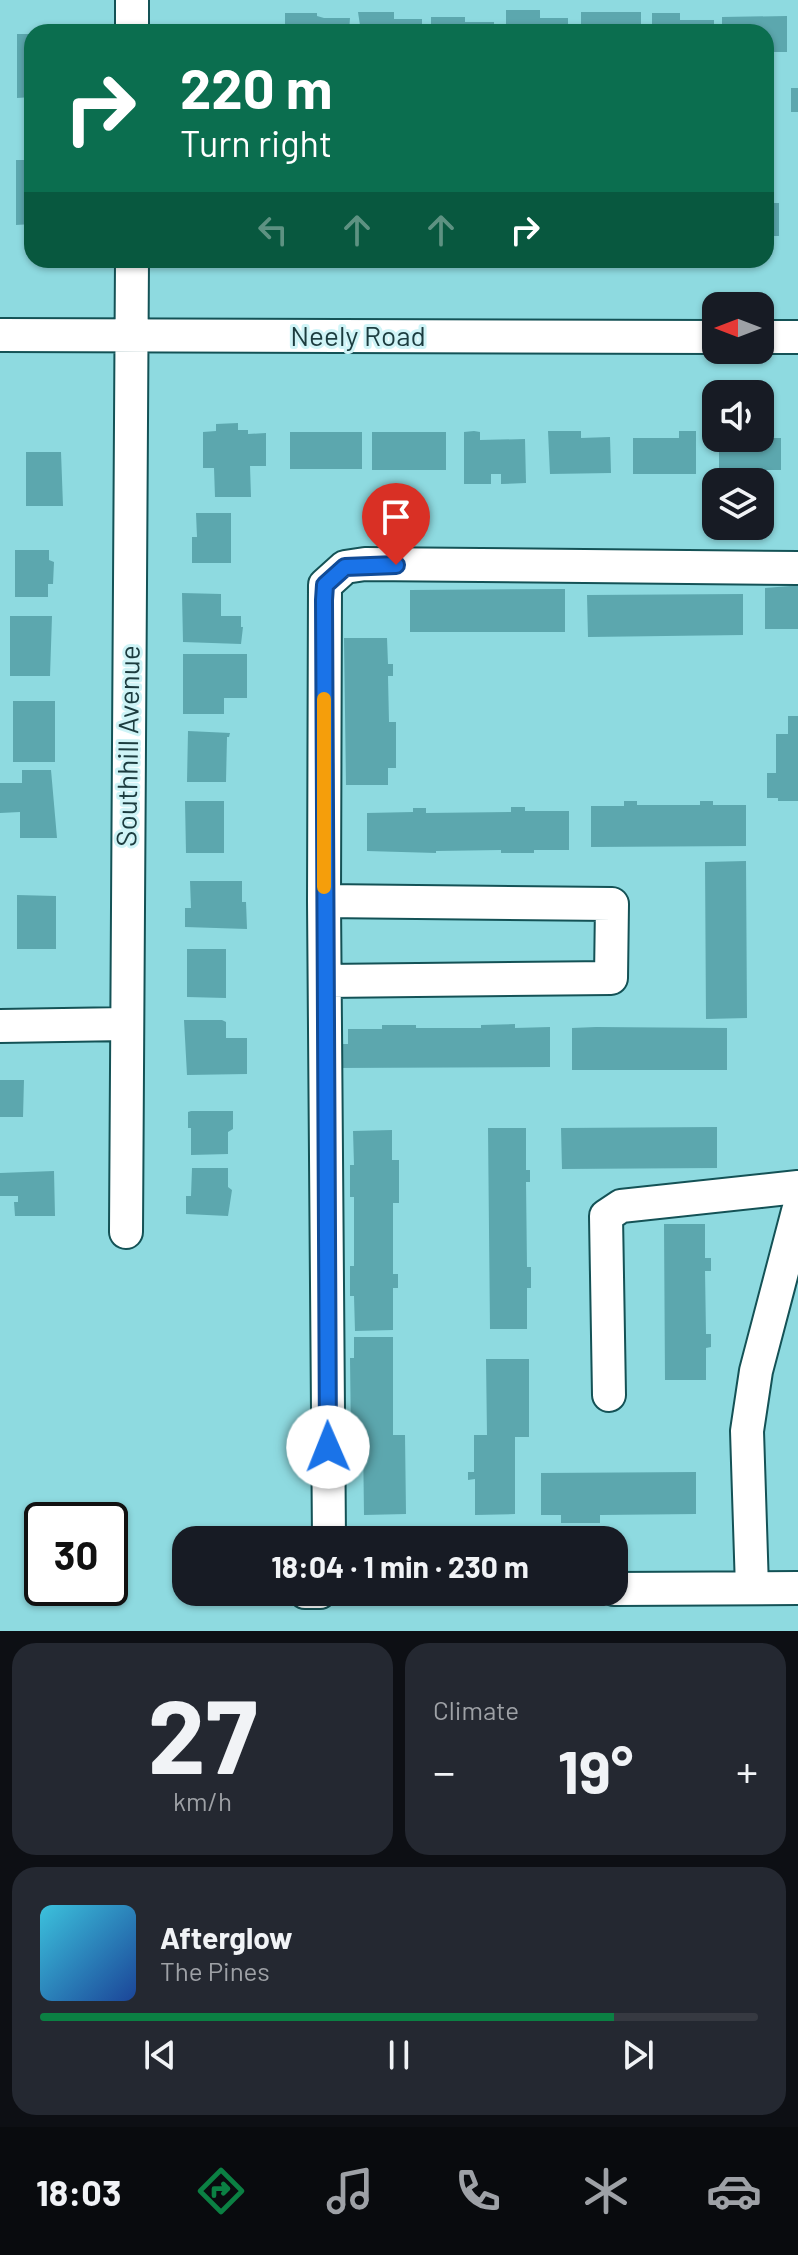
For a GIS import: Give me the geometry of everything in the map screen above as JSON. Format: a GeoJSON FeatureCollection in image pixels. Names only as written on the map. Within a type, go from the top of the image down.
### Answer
{"type":"FeatureCollection","features":[{"type":"Feature","properties":{"kind":"street"},"geometry":{"type":"LineString","coordinates":[[132,0],[132,24]]}},
{"type":"Feature","properties":{"kind":"street","name":"Southhill Avenue"},"geometry":{"type":"LineString","coordinates":[[126,1232],[132,268]]}},
{"type":"Feature","properties":{"kind":"street","name":"Neely Road"},"geometry":{"type":"LineString","coordinates":[[0,335],[702,337]]}},
{"type":"Feature","properties":{"kind":"street"},"geometry":{"type":"LineString","coordinates":[[774,337],[798,337]]}},
{"type":"Feature","properties":{"kind":"street"},"geometry":{"type":"LineString","coordinates":[[329,1526],[325,585],[345,567],[365,564],[798,568]]}},
{"type":"Feature","properties":{"kind":"street"},"geometry":{"type":"LineString","coordinates":[[324,901],[612,904],[611,978],[325,981]]}},
{"type":"Feature","properties":{"kind":"street"},"geometry":{"type":"LineString","coordinates":[[0,1026],[126,1024]]}},
{"type":"Feature","properties":{"kind":"street"},"geometry":{"type":"LineString","coordinates":[[609,1395],[606,1216],[621,1206],[798,1187]]}},
{"type":"Feature","properties":{"kind":"street"},"geometry":{"type":"LineString","coordinates":[[752,1588],[747,1431],[756,1371],[798,1211]]}},
{"type":"Feature","properties":{"kind":"street"},"geometry":{"type":"LineString","coordinates":[[628,1589],[798,1588]]}},
{"type":"Feature","properties":{"kind":"building"},"geometry":{"type":"Polygon","coordinates":[[[506,10],[540,10],[540,18],[568,18],[568,24],[506,24],[506,10]]]}},
{"type":"Feature","properties":{"kind":"building"},"geometry":{"type":"Polygon","coordinates":[[[358,12],[394,12],[394,19],[422,19],[422,24],[360,24],[358,12]]]}},
{"type":"Feature","properties":{"kind":"building"},"geometry":{"type":"Polygon","coordinates":[[[581,12],[641,12],[641,24],[581,24],[581,12]]]}},
{"type":"Feature","properties":{"kind":"building"},"geometry":{"type":"Polygon","coordinates":[[[285,13],[317,13],[317,16],[324,18],[350,18],[350,24],[285,24],[285,13]]]}},
{"type":"Feature","properties":{"kind":"building"},"geometry":{"type":"Polygon","coordinates":[[[652,13],[680,13],[680,20],[714,20],[714,24],[652,24],[652,13]]]}},
{"type":"Feature","properties":{"kind":"building"},"geometry":{"type":"Polygon","coordinates":[[[787,16],[787,52],[774,52],[774,24],[722,24],[722,17],[787,16]]]}},
{"type":"Feature","properties":{"kind":"building"},"geometry":{"type":"Polygon","coordinates":[[[431,17],[465,17],[465,22],[494,22],[494,24],[431,24],[431,17]]]}},
{"type":"Feature","properties":{"kind":"building"},"geometry":{"type":"Polygon","coordinates":[[[17,34],[24,34],[24,98],[17,98],[17,34]]]}},
{"type":"Feature","properties":{"kind":"building"},"geometry":{"type":"Polygon","coordinates":[[[791,88],[798,88],[798,112],[791,112],[791,88]]]}},
{"type":"Feature","properties":{"kind":"building"},"geometry":{"type":"Polygon","coordinates":[[[16,160],[24,160],[24,224],[16,225],[16,160]]]}},
{"type":"Feature","properties":{"kind":"building"},"geometry":{"type":"Polygon","coordinates":[[[774,203],[779,203],[779,236],[774,236],[774,203]]]}},
{"type":"Feature","properties":{"kind":"building"},"geometry":{"type":"Polygon","coordinates":[[[238,423],[238,430],[248,430],[248,434],[266,433],[266,466],[250,466],[251,497],[215,497],[214,468],[203,468],[203,432],[216,431],[216,424],[238,423]]]}},
{"type":"Feature","properties":{"kind":"building"},"geometry":{"type":"Polygon","coordinates":[[[548,431],[581,431],[581,438],[610,437],[611,473],[550,474],[548,431]]]}},
{"type":"Feature","properties":{"kind":"building"},"geometry":{"type":"Polygon","coordinates":[[[679,431],[696,431],[696,474],[633,474],[633,438],[679,438],[679,431]]]}},
{"type":"Feature","properties":{"kind":"building"},"geometry":{"type":"Polygon","coordinates":[[[290,432],[362,432],[362,469],[290,469],[290,432]]]}},
{"type":"Feature","properties":{"kind":"building"},"geometry":{"type":"Polygon","coordinates":[[[372,432],[446,432],[446,470],[372,470],[372,432]]]}},
{"type":"Feature","properties":{"kind":"building"},"geometry":{"type":"Polygon","coordinates":[[[464,432],[480,432],[480,440],[525,439],[526,483],[501,484],[501,474],[491,474],[491,484],[464,484],[464,432]]]}},
{"type":"Feature","properties":{"kind":"building"},"geometry":{"type":"Polygon","coordinates":[[[774,438],[781,438],[781,470],[719,468],[719,452],[774,452],[774,438]]]}},
{"type":"Feature","properties":{"kind":"building"},"geometry":{"type":"Polygon","coordinates":[[[26,452],[61,452],[63,506],[26,506],[26,452]]]}},
{"type":"Feature","properties":{"kind":"building"},"geometry":{"type":"Polygon","coordinates":[[[196,513],[231,513],[231,563],[192,563],[192,537],[197,537],[196,513]]]}},
{"type":"Feature","properties":{"kind":"building"},"geometry":{"type":"Polygon","coordinates":[[[15,550],[49,550],[49,560],[54,562],[53,584],[48,584],[48,597],[15,597],[15,550]]]}},
{"type":"Feature","properties":{"kind":"building"},"geometry":{"type":"Polygon","coordinates":[[[798,586],[798,629],[765,629],[765,588],[798,586]]]}},
{"type":"Feature","properties":{"kind":"building"},"geometry":{"type":"Polygon","coordinates":[[[565,589],[565,632],[410,632],[410,590],[565,589]]]}},
{"type":"Feature","properties":{"kind":"building"},"geometry":{"type":"Polygon","coordinates":[[[182,593],[221,594],[221,616],[241,616],[241,644],[183,642],[182,593]]]}},
{"type":"Feature","properties":{"kind":"building"},"geometry":{"type":"Polygon","coordinates":[[[743,594],[743,635],[588,637],[587,595],[743,594]]]}},
{"type":"Feature","properties":{"kind":"building"},"geometry":{"type":"Polygon","coordinates":[[[10,616],[52,616],[50,676],[10,676],[10,616]]]}},
{"type":"Feature","properties":{"kind":"building"},"geometry":{"type":"Polygon","coordinates":[[[344,638],[387,638],[388,664],[393,664],[393,676],[388,676],[389,722],[396,722],[396,768],[388,768],[388,785],[346,785],[344,638]]]}},
{"type":"Feature","properties":{"kind":"building"},"geometry":{"type":"Polygon","coordinates":[[[183,654],[247,654],[247,698],[224,698],[224,714],[183,714],[183,654]]]}},
{"type":"Feature","properties":{"kind":"building"},"geometry":{"type":"Polygon","coordinates":[[[13,701],[55,701],[55,762],[13,762],[13,701]]]}},
{"type":"Feature","properties":{"kind":"building"},"geometry":{"type":"Polygon","coordinates":[[[788,716],[798,716],[798,801],[778,801],[778,798],[767,798],[767,773],[776,773],[776,734],[788,734],[788,716]]]}},
{"type":"Feature","properties":{"kind":"building"},"geometry":{"type":"Polygon","coordinates":[[[188,731],[230,733],[227,737],[226,782],[187,782],[188,731]]]}},
{"type":"Feature","properties":{"kind":"building"},"geometry":{"type":"Polygon","coordinates":[[[22,770],[51,770],[57,838],[20,838],[20,812],[0,813],[0,783],[22,783],[22,770]]]}},
{"type":"Feature","properties":{"kind":"building"},"geometry":{"type":"Polygon","coordinates":[[[185,801],[224,801],[224,853],[186,853],[185,801]]]}},
{"type":"Feature","properties":{"kind":"building"},"geometry":{"type":"Polygon","coordinates":[[[624,801],[637,801],[637,805],[700,805],[700,801],[713,801],[713,805],[746,805],[746,846],[591,847],[591,806],[624,806],[624,801]]]}},
{"type":"Feature","properties":{"kind":"building"},"geometry":{"type":"Polygon","coordinates":[[[511,807],[525,807],[525,811],[569,811],[569,850],[534,850],[534,853],[501,853],[501,850],[436,853],[367,851],[367,813],[413,812],[413,808],[426,808],[426,813],[511,812],[511,807]]]}},
{"type":"Feature","properties":{"kind":"building"},"geometry":{"type":"Polygon","coordinates":[[[746,861],[747,1018],[706,1019],[705,862],[746,861]]]}},
{"type":"Feature","properties":{"kind":"building"},"geometry":{"type":"Polygon","coordinates":[[[190,881],[242,881],[247,929],[185,927],[185,908],[191,908],[190,881]]]}},
{"type":"Feature","properties":{"kind":"building"},"geometry":{"type":"Polygon","coordinates":[[[17,895],[56,896],[56,949],[17,949],[17,895]]]}},
{"type":"Feature","properties":{"kind":"building"},"geometry":{"type":"Polygon","coordinates":[[[187,949],[226,949],[226,998],[187,997],[187,949]]]}},
{"type":"Feature","properties":{"kind":"building"},"geometry":{"type":"Polygon","coordinates":[[[184,1020],[222,1020],[226,1022],[226,1038],[247,1038],[247,1074],[187,1075],[184,1020]]]}},
{"type":"Feature","properties":{"kind":"building"},"geometry":{"type":"Polygon","coordinates":[[[515,1024],[515,1028],[550,1027],[550,1067],[332,1068],[332,1044],[348,1044],[348,1029],[382,1029],[382,1025],[481,1028],[481,1025],[515,1024]]]}},
{"type":"Feature","properties":{"kind":"building"},"geometry":{"type":"Polygon","coordinates":[[[572,1028],[727,1028],[727,1070],[572,1070],[572,1028]]]}},
{"type":"Feature","properties":{"kind":"building"},"geometry":{"type":"Polygon","coordinates":[[[0,1080],[24,1080],[23,1117],[0,1117],[0,1080]]]}},
{"type":"Feature","properties":{"kind":"building"},"geometry":{"type":"Polygon","coordinates":[[[233,1111],[233,1129],[228,1132],[228,1154],[191,1155],[188,1112],[233,1111]]]}},
{"type":"Feature","properties":{"kind":"building"},"geometry":{"type":"Polygon","coordinates":[[[717,1127],[717,1168],[562,1169],[561,1128],[717,1127]]]}},
{"type":"Feature","properties":{"kind":"building"},"geometry":{"type":"Polygon","coordinates":[[[488,1128],[526,1128],[526,1170],[530,1170],[530,1182],[526,1182],[527,1267],[531,1267],[531,1288],[527,1288],[527,1329],[490,1329],[488,1128]]]}},
{"type":"Feature","properties":{"kind":"building"},"geometry":{"type":"Polygon","coordinates":[[[392,1130],[392,1160],[399,1160],[399,1203],[393,1203],[393,1274],[398,1274],[398,1288],[393,1288],[393,1330],[355,1331],[354,1296],[350,1296],[350,1266],[354,1266],[354,1197],[350,1197],[350,1165],[354,1165],[353,1131],[392,1130]]]}},
{"type":"Feature","properties":{"kind":"building"},"geometry":{"type":"Polygon","coordinates":[[[192,1168],[228,1168],[228,1187],[232,1190],[228,1216],[186,1214],[186,1196],[191,1196],[192,1168]]]}},
{"type":"Feature","properties":{"kind":"building"},"geometry":{"type":"Polygon","coordinates":[[[54,1171],[55,1216],[15,1216],[14,1202],[18,1202],[18,1196],[0,1196],[0,1173],[54,1171]]]}},
{"type":"Feature","properties":{"kind":"building"},"geometry":{"type":"Polygon","coordinates":[[[664,1224],[705,1224],[705,1258],[711,1258],[711,1271],[705,1271],[706,1334],[711,1334],[711,1347],[706,1348],[706,1380],[665,1380],[664,1224]]]}},
{"type":"Feature","properties":{"kind":"building"},"geometry":{"type":"Polygon","coordinates":[[[354,1337],[393,1337],[393,1435],[405,1435],[406,1514],[364,1515],[363,1438],[351,1438],[350,1358],[354,1358],[354,1337]]]}},
{"type":"Feature","properties":{"kind":"building"},"geometry":{"type":"Polygon","coordinates":[[[486,1359],[529,1359],[529,1437],[515,1437],[515,1514],[475,1515],[475,1479],[468,1480],[468,1472],[474,1472],[474,1435],[487,1435],[486,1359]]]}},
{"type":"Feature","properties":{"kind":"building"},"geometry":{"type":"Polygon","coordinates":[[[696,1472],[696,1514],[600,1515],[600,1523],[561,1523],[561,1515],[541,1515],[541,1473],[696,1472]]]}},
{"type":"Feature","properties":{"kind":"slow traffic"},"geometry":{"type":"LineString","coordinates":[[324,699],[324,887]]}},
{"type":"Feature","properties":{"kind":"route"},"geometry":{"type":"LineString","coordinates":[[328,1447],[325,585],[345,567],[396,565]]}}]}
